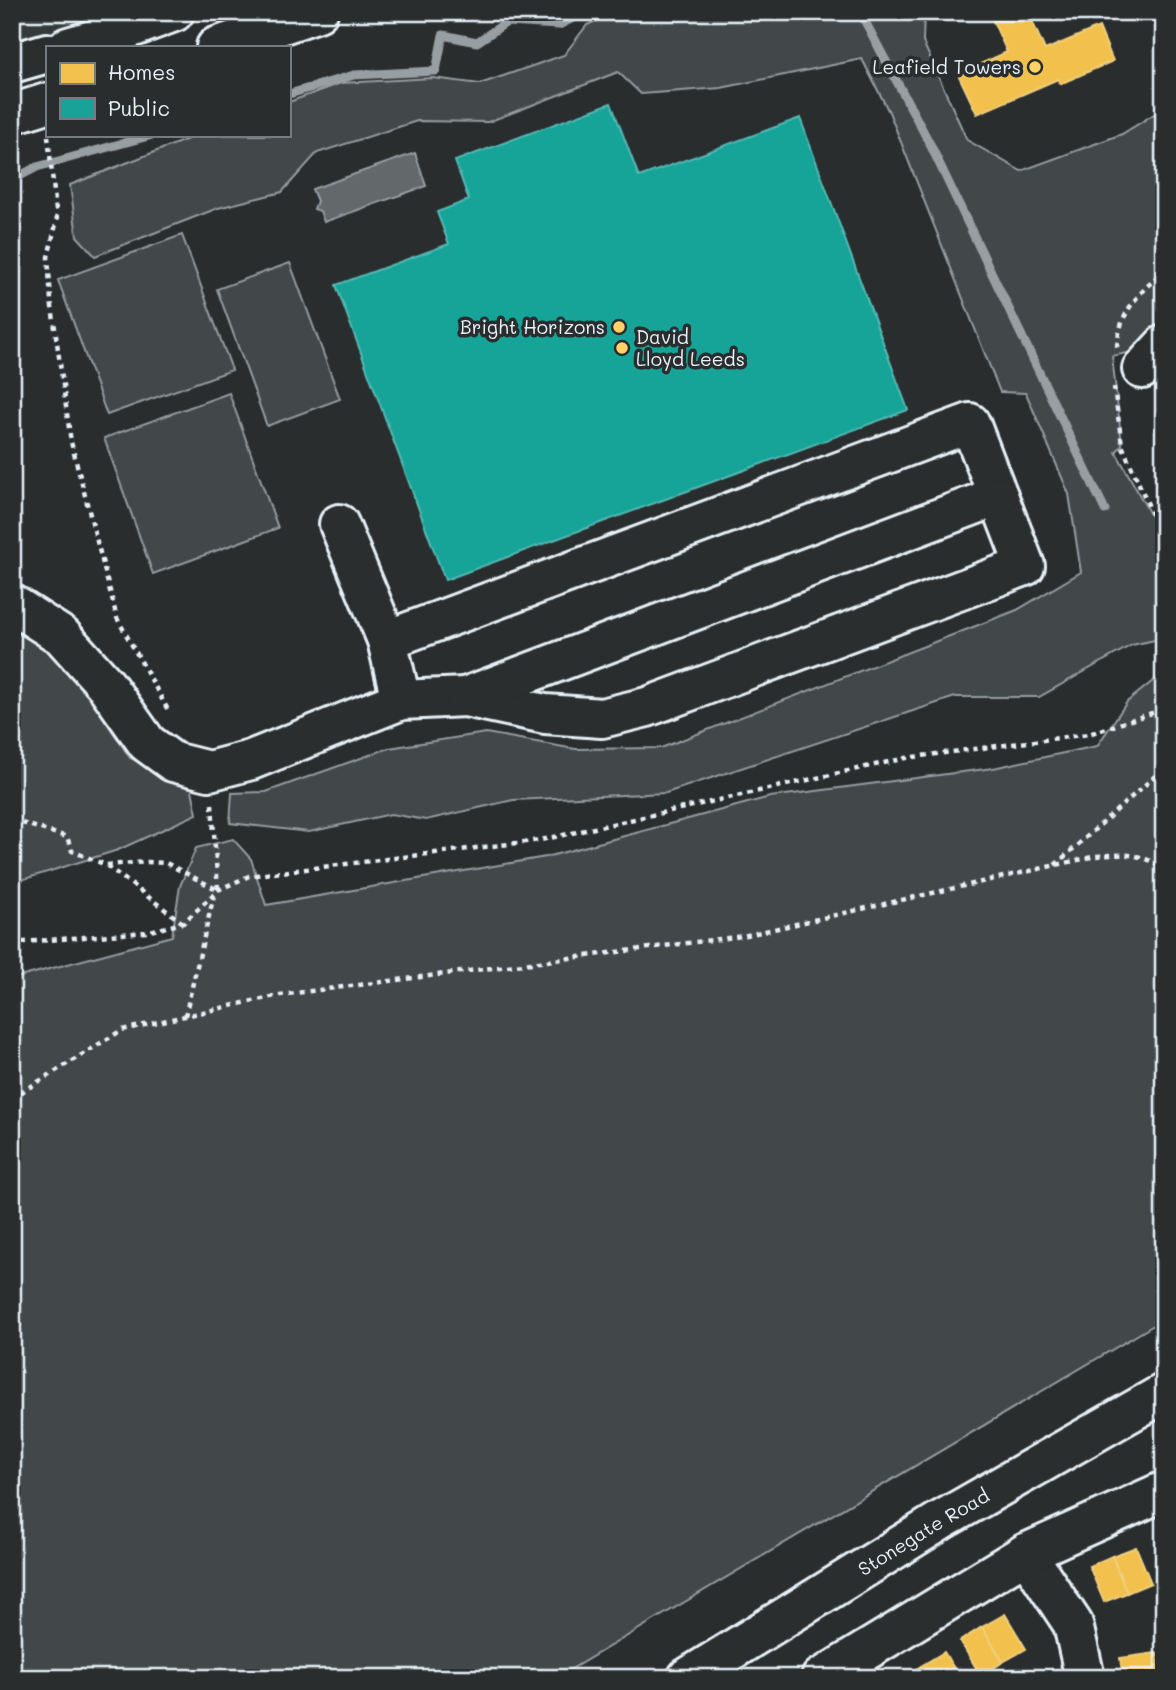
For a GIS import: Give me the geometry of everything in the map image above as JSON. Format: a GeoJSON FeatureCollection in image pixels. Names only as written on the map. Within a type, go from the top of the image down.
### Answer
{"type":"FeatureCollection","features":[{"type":"Feature","properties":{"kind":"main road"},"geometry":{"type":"LineString","coordinates":[[71,46],[174,12]]}},
{"type":"Feature","properties":{"kind":"main road"},"geometry":{"type":"LineString","coordinates":[[219,46],[318,12]]}},
{"type":"Feature","properties":{"kind":"main road"},"geometry":{"type":"LineString","coordinates":[[12,63],[46,53]]}},
{"type":"Feature","properties":{"kind":"main road"},"geometry":{"type":"LineString","coordinates":[[12,114],[46,103]]}},
{"type":"Feature","properties":{"kind":"main road"},"geometry":{"type":"LineString","coordinates":[[12,604],[62,636],[106,685],[147,743],[173,762],[209,771],[251,760],[401,700],[465,697],[545,714],[602,718],[647,707],[1025,566],[970,422],[387,640]]}},
{"type":"Feature","properties":{"kind":"main road"},"geometry":{"type":"LineString","coordinates":[[465,697],[998,496]]}},
{"type":"Feature","properties":{"kind":"main road"},"geometry":{"type":"LineString","coordinates":[[339,524],[387,640],[401,700]]}},
{"type":"Feature","properties":{"kind":"main road","name":"Stonegate Road"},"geometry":{"type":"LineString","coordinates":[[687,1678],[940,1521],[1164,1393]]}},
{"type":"Feature","properties":{"kind":"main road"},"geometry":{"type":"LineString","coordinates":[[821,1678],[1026,1553],[1164,1491]]}},
{"type":"Feature","properties":{"kind":"main road"},"geometry":{"type":"LineString","coordinates":[[1026,1553],[1073,1624],[1086,1678]]}},
{"type":"Feature","properties":{"kind":"path"},"geometry":{"type":"LineString","coordinates":[[48,136],[57,220],[48,268],[71,442],[117,618],[170,715]]}},
{"type":"Feature","properties":{"kind":"path"},"geometry":{"type":"LineString","coordinates":[[12,943],[146,932],[183,923],[216,892],[249,876],[541,840],[906,758],[1089,734],[1164,709]]}},
{"type":"Feature","properties":{"kind":"path"},"geometry":{"type":"LineString","coordinates":[[1054,866],[1164,768]]}},
{"type":"Feature","properties":{"kind":"path"},"geometry":{"type":"LineString","coordinates":[[185,1016],[216,892],[209,771]]}},
{"type":"Feature","properties":{"kind":"path"},"geometry":{"type":"LineString","coordinates":[[12,820],[67,837],[72,850],[106,865],[183,923]]}},
{"type":"Feature","properties":{"kind":"path"},"geometry":{"type":"LineString","coordinates":[[12,1098],[122,1030],[280,995],[743,936],[1096,856],[1125,854],[1147,858],[1164,869]]}},
{"type":"Feature","properties":{"kind":"path"},"geometry":{"type":"LineString","coordinates":[[106,865],[166,863],[216,892]]}},
{"type":"Feature","properties":{"kind":"shaded area"},"geometry":{"type":"Polygon","coordinates":[[[12,12],[174,12],[66,46],[46,46],[46,52],[12,63],[12,12]]]}},
{"type":"Feature","properties":{"kind":"shaded area"},"geometry":{"type":"Polygon","coordinates":[[[616,12],[924,12],[923,42],[967,140],[1021,171],[1122,134],[1164,108],[1164,329],[1141,350],[1112,356],[1122,445],[1116,452],[1164,540],[1164,638],[1132,645],[1039,697],[955,697],[666,793],[513,800],[426,820],[391,814],[309,832],[230,823],[232,793],[266,792],[389,748],[486,733],[575,749],[661,748],[1017,610],[1081,572],[1069,494],[1026,393],[1000,392],[889,112],[862,59],[721,88],[641,94],[618,72],[488,122],[417,121],[317,153],[282,192],[218,208],[95,256],[77,236],[70,185],[195,136],[290,136],[290,102],[341,83],[433,78],[480,84],[564,55],[587,25],[616,12]]]}},
{"type":"Feature","properties":{"kind":"shaded area"},"geometry":{"type":"Polygon","coordinates":[[[415,153],[426,186],[324,222],[320,211],[314,209],[317,201],[312,189],[415,153]]]}},
{"type":"Feature","properties":{"kind":"shaded area"},"geometry":{"type":"Polygon","coordinates":[[[182,235],[232,370],[107,415],[58,280],[182,235]]]}},
{"type":"Feature","properties":{"kind":"shaded area"},"geometry":{"type":"Polygon","coordinates":[[[290,263],[340,399],[267,426],[217,289],[290,263]]]}},
{"type":"Feature","properties":{"kind":"shaded area"},"geometry":{"type":"Polygon","coordinates":[[[229,393],[278,528],[153,574],[104,438],[229,393]]]}},
{"type":"Feature","properties":{"kind":"shaded area"},"geometry":{"type":"Polygon","coordinates":[[[12,621],[68,663],[130,758],[191,785],[197,814],[118,850],[12,883],[12,621]]]}},
{"type":"Feature","properties":{"kind":"shaded area"},"geometry":{"type":"Polygon","coordinates":[[[1164,672],[1164,1319],[556,1678],[12,1678],[12,979],[172,936],[180,886],[196,848],[233,839],[251,859],[266,905],[546,857],[770,797],[993,768],[1097,746],[1127,702],[1164,672]]]}},
{"type":"Feature","properties":{"kind":"building: Homes","name":"Leafield Towers"},"geometry":{"type":"Polygon","coordinates":[[[989,12],[1028,12],[1045,50],[1099,27],[1113,61],[1060,84],[1058,79],[977,114],[958,74],[1007,52],[989,12]]]}},
{"type":"Feature","properties":{"kind":"building: Homes"},"geometry":{"type":"Polygon","coordinates":[[[1164,464],[1164,509],[1155,507],[1164,464]]]}},
{"type":"Feature","properties":{"kind":"building: Homes"},"geometry":{"type":"Polygon","coordinates":[[[1136,1547],[1151,1583],[1127,1593],[1112,1556],[1136,1547]]]}},
{"type":"Feature","properties":{"kind":"building: Homes"},"geometry":{"type":"Polygon","coordinates":[[[1112,1556],[1127,1593],[1104,1602],[1089,1566],[1112,1556]]]}},
{"type":"Feature","properties":{"kind":"building: Homes"},"geometry":{"type":"Polygon","coordinates":[[[1005,1614],[1026,1649],[1003,1662],[982,1627],[1005,1614]]]}},
{"type":"Feature","properties":{"kind":"building: Homes"},"geometry":{"type":"Polygon","coordinates":[[[982,1627],[1003,1662],[981,1676],[960,1641],[982,1627]]]}},
{"type":"Feature","properties":{"kind":"building: Homes"},"geometry":{"type":"Polygon","coordinates":[[[944,1652],[960,1678],[929,1678],[921,1666],[944,1652]]]}},
{"type":"Feature","properties":{"kind":"building: Homes"},"geometry":{"type":"Polygon","coordinates":[[[1157,1653],[1160,1678],[1123,1678],[1120,1658],[1157,1653]]]}},
{"type":"Feature","properties":{"kind":"building: Homes"},"geometry":{"type":"Polygon","coordinates":[[[921,1666],[929,1678],[902,1678],[921,1666]]]}},
{"type":"Feature","properties":{"kind":"building: Public","name":"David Lloyd Leeds"},"geometry":{"type":"Polygon","coordinates":[[[611,103],[639,177],[800,118],[908,410],[445,580],[336,285],[449,244],[437,212],[469,200],[455,161],[611,103]]]}},
{"type":"Feature","properties":{"kind":"waterway"},"geometry":{"type":"LineString","coordinates":[[290,94],[354,75],[436,71],[443,35],[477,42],[507,22],[559,25],[585,12]]}},
{"type":"Feature","properties":{"kind":"waterway"},"geometry":{"type":"LineString","coordinates":[[860,12],[930,144],[1105,510]]}},
{"type":"Feature","properties":{"kind":"waterway"},"geometry":{"type":"LineString","coordinates":[[12,180],[37,167],[148,136]]}},
{"type":"Feature","properties":{"kind":"place","name":"Leafield Towers"},"geometry":{"type":"Point","coordinates":[1035,67]}},
{"type":"Feature","properties":{"kind":"place","name":"Bright Horizons"},"geometry":{"type":"Point","coordinates":[619,327]}},
{"type":"Feature","properties":{"kind":"place","name":"David Lloyd Leeds"},"geometry":{"type":"Point","coordinates":[622,348]}}]}
